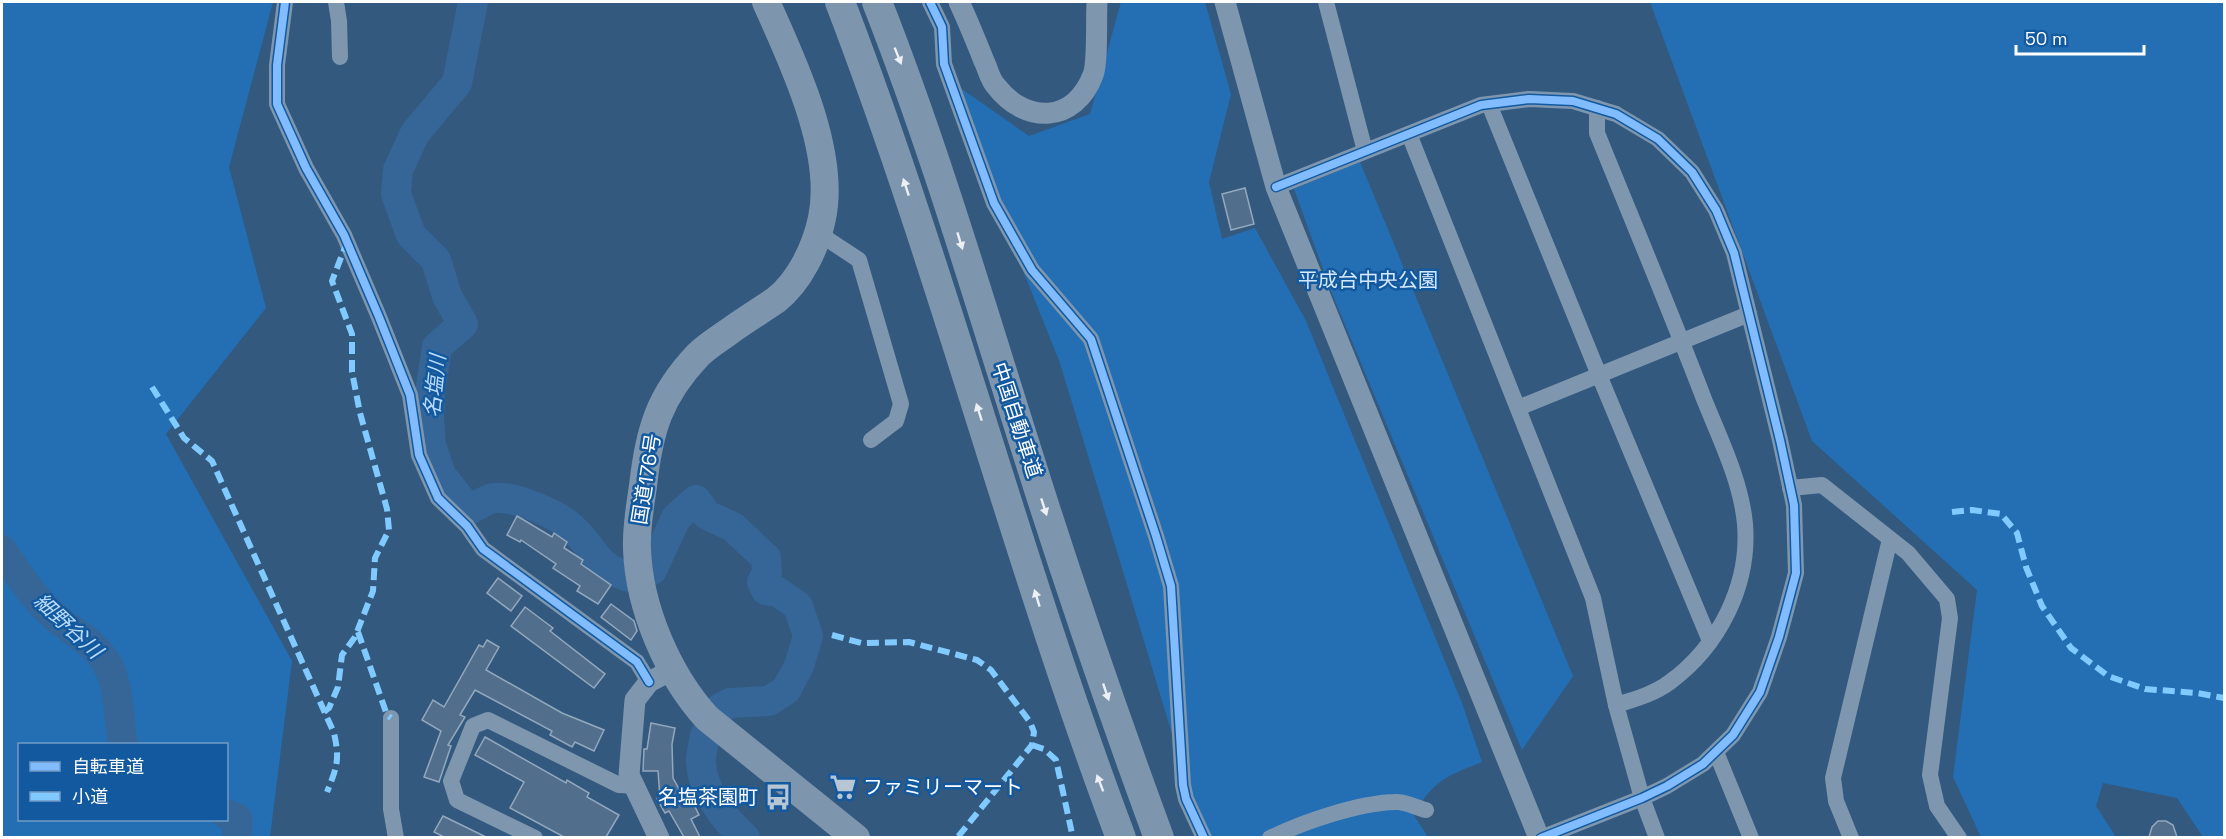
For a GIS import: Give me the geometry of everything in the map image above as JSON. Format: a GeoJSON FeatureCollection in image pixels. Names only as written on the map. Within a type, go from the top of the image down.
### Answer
{"type":"FeatureCollection","features":[{"type":"Feature","properties":{"kind":"highway","name":"国道176号"},"geometry":{"type":"LineString","coordinates":[[766,2],[807,100],[823,155],[825,198],[818,233],[815,243],[793,282],[777,298],[700,352],[677,378],[657,415],[647,452],[638,518],[637,552],[643,589],[657,638],[660,676],[692,702],[707,718],[856,837]]}},
{"type":"Feature","properties":{"kind":"highway","name":"中国自動車道"},"geometry":{"type":"LineString","coordinates":[[840,2],[872,83],[999,473],[1045,627],[1120,837]]}},
{"type":"Feature","properties":{"kind":"highway","name":"中国自動車道"},"geometry":{"type":"LineString","coordinates":[[877,2],[905,74],[944,189],[1078,611],[1160,837]]}},
{"type":"Feature","properties":{"kind":"street"},"geometry":{"type":"LineString","coordinates":[[285,2],[277,65],[277,104],[306,168],[344,235],[379,317],[410,395],[419,455],[438,498],[467,526],[483,549],[637,662],[660,676],[635,700],[629,775],[659,837]]}},
{"type":"Feature","properties":{"kind":"street"},"geometry":{"type":"LineString","coordinates":[[336,2],[340,57]]}},
{"type":"Feature","properties":{"kind":"street"},"geometry":{"type":"LineString","coordinates":[[930,2],[942,27],[944,64],[994,203],[1032,270],[1091,339],[1156,536],[1171,586],[1185,799],[1204,837]]}},
{"type":"Feature","properties":{"kind":"street"},"geometry":{"type":"LineString","coordinates":[[959,2],[994,85],[1029,113],[1048,114],[1068,107],[1084,93],[1095,73],[1097,2]]}},
{"type":"Feature","properties":{"kind":"street"},"geometry":{"type":"LineString","coordinates":[[1225,2],[1276,187],[1540,837],[1642,798],[1703,764],[1733,735],[1760,692],[1779,638],[1796,573],[1794,505],[1734,253],[1716,210],[1692,172],[1658,139],[1616,114],[1573,101],[1540,99],[1481,105],[1276,187]]}},
{"type":"Feature","properties":{"kind":"street"},"geometry":{"type":"LineString","coordinates":[[1326,2],[1365,151]]}},
{"type":"Feature","properties":{"kind":"street"},"geometry":{"type":"LineString","coordinates":[[1489,104],[1710,642]]}},
{"type":"Feature","properties":{"kind":"street"},"geometry":{"type":"LineString","coordinates":[[1597,108],[1597,134],[1682,341],[1739,489],[1745,525],[1744,558],[1738,585],[1728,614],[1710,642],[1694,661],[1670,682],[1646,696],[1616,705]]}},
{"type":"Feature","properties":{"kind":"street"},"geometry":{"type":"LineString","coordinates":[[1409,134],[1593,598],[1616,705],[1642,798],[1657,837]]}},
{"type":"Feature","properties":{"kind":"street"},"geometry":{"type":"LineString","coordinates":[[818,233],[859,260],[901,404],[896,420],[871,440]]}},
{"type":"Feature","properties":{"kind":"street"},"geometry":{"type":"LineString","coordinates":[[1518,408],[1749,314]]}},
{"type":"Feature","properties":{"kind":"street"},"geometry":{"type":"LineString","coordinates":[[1790,488],[1822,485],[1908,553],[1947,599],[1950,618],[1930,775],[1937,806],[1959,837]]}},
{"type":"Feature","properties":{"kind":"street"},"geometry":{"type":"LineString","coordinates":[[1851,837],[1836,801],[1833,777],[1890,539]]}},
{"type":"Feature","properties":{"kind":"street"},"geometry":{"type":"LineString","coordinates":[[391,718],[391,809],[396,837]]}},
{"type":"Feature","properties":{"kind":"street"},"geometry":{"type":"LineString","coordinates":[[534,837],[457,800],[451,782],[473,726],[488,720],[619,785],[635,786]]}},
{"type":"Feature","properties":{"kind":"street"},"geometry":{"type":"LineString","coordinates":[[1716,752],[1751,837]]}},
{"type":"Feature","properties":{"kind":"street"},"geometry":{"type":"LineString","coordinates":[[1270,837],[1293,826],[1397,801],[1426,810]]}},
{"type":"Feature","properties":{"kind":"green space"},"geometry":{"type":"Polygon","coordinates":[[[2,2],[273,2],[229,167],[266,308],[166,434],[292,661],[270,837],[2,837],[2,2]]]}},
{"type":"Feature","properties":{"kind":"green space"},"geometry":{"type":"Polygon","coordinates":[[[1121,2],[1205,2],[1231,94],[1209,182],[1222,239],[1255,228],[1306,321],[1462,703],[1482,762],[1442,780],[1421,802],[1413,814],[1428,837],[1210,837],[1186,780],[1060,363],[946,78],[1029,136],[1090,114],[1121,2]]]}},
{"type":"Feature","properties":{"kind":"green space"},"geometry":{"type":"Polygon","coordinates":[[[1650,2],[2224,2],[2224,837],[2203,837],[2177,798],[2103,783],[2096,806],[2116,837],[1981,837],[1953,777],[1977,590],[1812,441],[1650,2]]]}},
{"type":"Feature","properties":{"kind":"green space","name":"平成台中央公園"},"geometry":{"type":"Polygon","coordinates":[[[1360,162],[1573,676],[1522,750],[1331,291],[1294,189],[1360,162]]]}},
{"type":"Feature","properties":{"kind":"building"},"geometry":{"type":"Polygon","coordinates":[[[1245,188],[1254,224],[1231,230],[1222,194],[1245,188]]]}},
{"type":"Feature","properties":{"kind":"building"},"geometry":{"type":"Polygon","coordinates":[[[517,516],[552,537],[554,533],[567,542],[564,548],[583,560],[581,564],[611,585],[598,604],[577,591],[580,586],[553,568],[556,564],[521,540],[520,542],[507,535],[517,516]]]}},
{"type":"Feature","properties":{"kind":"building"},"geometry":{"type":"Polygon","coordinates":[[[498,578],[522,596],[511,611],[487,593],[498,578]]]}},
{"type":"Feature","properties":{"kind":"building"},"geometry":{"type":"Polygon","coordinates":[[[611,604],[634,621],[637,631],[631,640],[601,617],[611,604]]]}},
{"type":"Feature","properties":{"kind":"building"},"geometry":{"type":"Polygon","coordinates":[[[525,607],[553,628],[550,631],[605,674],[594,688],[511,626],[525,607]]]}},
{"type":"Feature","properties":{"kind":"building"},"geometry":{"type":"Polygon","coordinates":[[[487,640],[499,647],[486,670],[562,713],[604,730],[594,751],[575,742],[572,747],[550,735],[552,731],[475,690],[460,715],[465,717],[448,745],[451,746],[439,782],[424,777],[441,731],[422,720],[433,700],[444,707],[479,645],[483,647],[487,640]]]}},
{"type":"Feature","properties":{"kind":"building"},"geometry":{"type":"Polygon","coordinates":[[[651,723],[675,728],[672,744],[673,778],[687,803],[692,801],[699,815],[691,819],[700,837],[684,837],[669,811],[665,813],[657,799],[660,798],[658,771],[643,771],[644,749],[647,749],[651,723]]]}},
{"type":"Feature","properties":{"kind":"building"},"geometry":{"type":"Polygon","coordinates":[[[485,737],[566,783],[567,780],[589,793],[587,797],[619,815],[606,837],[564,837],[510,808],[524,782],[475,755],[485,737]]]}},
{"type":"Feature","properties":{"kind":"building"},"geometry":{"type":"Polygon","coordinates":[[[443,816],[486,837],[444,837],[434,832],[443,816]]]}},
{"type":"Feature","properties":{"kind":"building"},"geometry":{"type":"Polygon","coordinates":[[[2158,821],[2166,821],[2173,825],[2177,837],[2149,837],[2152,827],[2158,821]]]}},
{"type":"Feature","properties":{"kind":"waterway","name":"名塩川"},"geometry":{"type":"LineString","coordinates":[[473,2],[457,83],[415,133],[398,170],[396,194],[411,235],[436,260],[447,296],[463,324],[437,347],[430,392],[431,445],[441,475],[469,510],[494,498],[534,506],[571,527],[607,567],[629,577]]}},
{"type":"Feature","properties":{"kind":"waterway","name":"名塩川"},"geometry":{"type":"LineString","coordinates":[[652,570],[676,518],[696,500],[707,515],[733,527],[766,558],[767,573],[762,582],[766,590],[778,592],[798,606],[808,636],[799,666],[786,690],[769,701],[730,703],[719,709]]}},
{"type":"Feature","properties":{"kind":"waterway","name":"細野谷川"},"geometry":{"type":"LineString","coordinates":[[2,550],[19,576],[45,608],[102,656],[114,683],[123,743]]}},
{"type":"Feature","properties":{"kind":"waterway","name":"名塩川"},"geometry":{"type":"LineString","coordinates":[[705,735],[701,758],[704,780],[715,802],[729,822],[745,838]]}},
{"type":"Feature","properties":{"kind":"waterway","name":"細野谷川"},"geometry":{"type":"LineString","coordinates":[[228,815],[237,818],[237,838]]}},
{"type":"Feature","properties":{"kind":"marked path"},"geometry":{"type":"LineString","coordinates":[[324,712],[329,708],[338,687],[342,655],[355,637],[373,591],[375,558],[389,530],[387,509],[360,413],[352,372],[352,334],[332,281],[347,242]]}},
{"type":"Feature","properties":{"kind":"marked path"},"geometry":{"type":"LineString","coordinates":[[152,387],[184,438],[212,461],[334,733],[337,750],[336,763],[327,792]]}},
{"type":"Feature","properties":{"kind":"marked path"},"geometry":{"type":"LineString","coordinates":[[1952,512],[1972,510],[2001,514],[2017,533],[2026,567],[2042,606],[2071,648],[2108,676],[2145,689],[2197,693],[2224,698]]}},
{"type":"Feature","properties":{"kind":"marked path"},"geometry":{"type":"LineString","coordinates":[[358,632],[387,715],[391,718]]}},
{"type":"Feature","properties":{"kind":"marked path"},"geometry":{"type":"LineString","coordinates":[[832,635],[861,643],[909,642],[977,660],[991,670],[1030,722],[1034,732],[1032,745],[957,838]]}},
{"type":"Feature","properties":{"kind":"marked path"},"geometry":{"type":"LineString","coordinates":[[1032,745],[1044,749],[1056,760],[1073,838]]}},
{"type":"Feature","properties":{"kind":"cycle path"},"geometry":{"type":"LineString","coordinates":[[285,2],[277,65],[277,104],[306,168],[344,235],[379,317],[410,395],[419,455],[438,498],[467,526],[483,549],[637,662],[649,682]]}},
{"type":"Feature","properties":{"kind":"cycle path"},"geometry":{"type":"LineString","coordinates":[[930,2],[942,27],[944,64],[994,203],[1032,270],[1091,339],[1156,536],[1171,586],[1183,785],[1186,799],[1204,838]]}},
{"type":"Feature","properties":{"kind":"cycle path"},"geometry":{"type":"LineString","coordinates":[[1276,187],[1481,105],[1529,99],[1573,101],[1616,114],[1658,139],[1692,172],[1716,210],[1734,253],[1794,505],[1796,573],[1779,637],[1760,692],[1733,735],[1703,764],[1642,798],[1541,838]]}},
{"type":"Feature","properties":{"kind":"place","name":"ファミリーマート"},"geometry":{"type":"Point","coordinates":[843,787]}},
{"type":"Feature","properties":{"kind":"place","name":"名塩茶園町"},"geometry":{"type":"Point","coordinates":[778,797]}}]}
